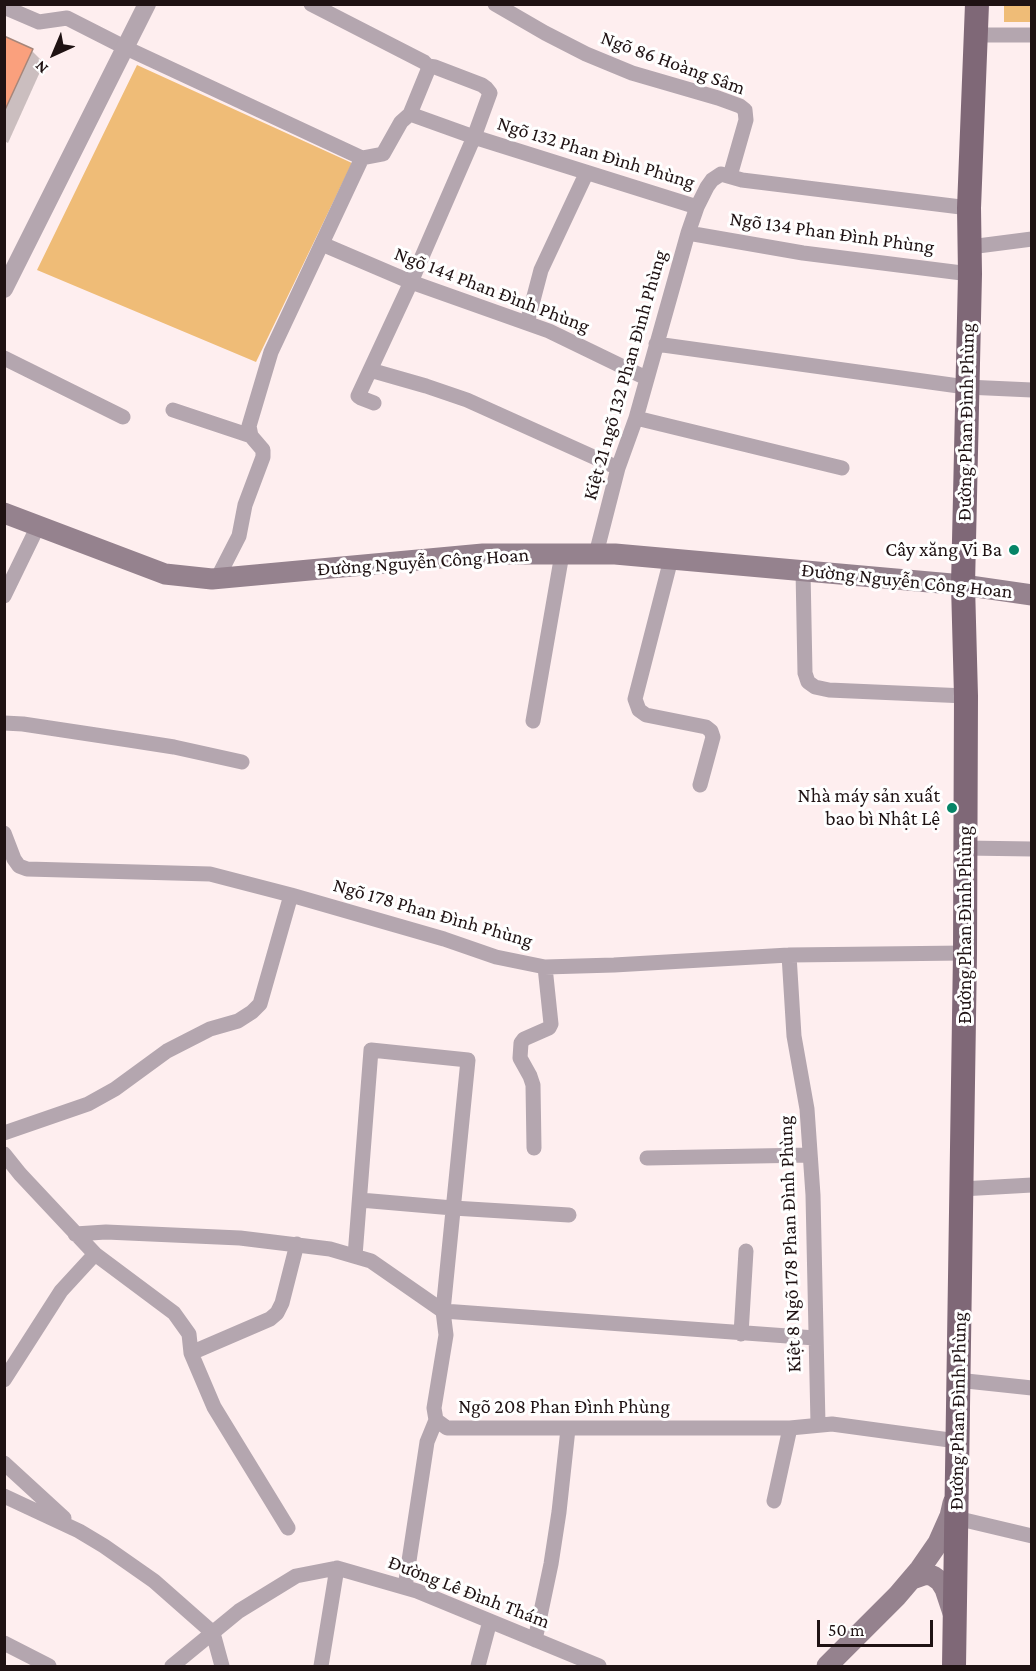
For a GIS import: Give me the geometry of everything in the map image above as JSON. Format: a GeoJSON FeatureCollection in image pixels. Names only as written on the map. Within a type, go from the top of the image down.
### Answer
{"type":"FeatureCollection","features":[{"type":"Feature","properties":{"kind":"main road","name":"Đường Phan Đình Phùng"},"geometry":{"type":"LineString","coordinates":[[954,1666],[965,953],[966,696],[963,585],[970,274],[969,208],[976,4]]}},
{"type":"Feature","properties":{"kind":"main road","name":"Đường Nguyễn Công Hoan"},"geometry":{"type":"LineString","coordinates":[[4,513],[165,574],[217,579],[483,554],[615,554],[963,585],[1032,595]]}},
{"type":"Feature","properties":{"kind":"main road"},"geometry":{"type":"LineString","coordinates":[[827,1666],[897,1596],[939,1543],[950,1516],[957,1476]]}},
{"type":"Feature","properties":{"kind":"main road"},"geometry":{"type":"LineString","coordinates":[[912,1579],[926,1574],[940,1581],[954,1620]]}},
{"type":"Feature","properties":{"kind":"street"},"geometry":{"type":"LineString","coordinates":[[4,289],[147,4]]}},
{"type":"Feature","properties":{"kind":"street"},"geometry":{"type":"LineString","coordinates":[[311,4],[428,66],[482,85],[490,93],[474,137],[411,282],[358,396],[374,403]]}},
{"type":"Feature","properties":{"kind":"street","name":"Ngõ 86 Hoàng Sâm"},"geometry":{"type":"LineString","coordinates":[[495,4],[544,33],[586,54],[632,73],[740,106],[745,110],[746,120],[730,176]]}},
{"type":"Feature","properties":{"kind":"street"},"geometry":{"type":"LineString","coordinates":[[4,7],[39,22],[67,18],[126,48],[362,158],[383,154],[401,122],[410,114],[428,66]]}},
{"type":"Feature","properties":{"kind":"street"},"geometry":{"type":"LineString","coordinates":[[976,34],[1032,35]]}},
{"type":"Feature","properties":{"kind":"street","name":"Ngõ 132 Phan Đình Phùng"},"geometry":{"type":"LineString","coordinates":[[410,114],[586,174],[697,207],[706,187],[712,180],[721,174],[730,176]]}},
{"type":"Feature","properties":{"kind":"street"},"geometry":{"type":"LineString","coordinates":[[251,436],[249,426],[271,352],[362,158]]}},
{"type":"Feature","properties":{"kind":"street"},"geometry":{"type":"LineString","coordinates":[[527,323],[541,270],[586,174]]}},
{"type":"Feature","properties":{"kind":"street"},"geometry":{"type":"LineString","coordinates":[[730,176],[742,180],[969,208]]}},
{"type":"Feature","properties":{"kind":"street","name":"Kiệt 21 ngõ 132 Phan Đình Phùng"},"geometry":{"type":"LineString","coordinates":[[596,554],[618,468],[636,418],[697,207]]}},
{"type":"Feature","properties":{"kind":"street","name":"Ngõ 134 Phan Đình Phùng"},"geometry":{"type":"LineString","coordinates":[[688,233],[803,253],[970,274]]}},
{"type":"Feature","properties":{"kind":"street"},"geometry":{"type":"LineString","coordinates":[[970,247],[1032,239]]}},
{"type":"Feature","properties":{"kind":"street","name":"Ngõ 144 Phan Đình Phùng"},"geometry":{"type":"LineString","coordinates":[[322,244],[411,282],[549,331],[646,378]]}},
{"type":"Feature","properties":{"kind":"street"},"geometry":{"type":"LineString","coordinates":[[656,344],[966,387],[1032,390]]}},
{"type":"Feature","properties":{"kind":"street"},"geometry":{"type":"LineString","coordinates":[[4,358],[123,417]]}},
{"type":"Feature","properties":{"kind":"street"},"geometry":{"type":"LineString","coordinates":[[370,370],[467,400],[618,468]]}},
{"type":"Feature","properties":{"kind":"street"},"geometry":{"type":"LineString","coordinates":[[173,410],[251,436],[261,446],[264,457],[247,498],[239,536],[217,579]]}},
{"type":"Feature","properties":{"kind":"street"},"geometry":{"type":"LineString","coordinates":[[636,418],[842,468]]}},
{"type":"Feature","properties":{"kind":"street"},"geometry":{"type":"LineString","coordinates":[[4,596],[38,526]]}},
{"type":"Feature","properties":{"kind":"street"},"geometry":{"type":"LineString","coordinates":[[533,721],[562,554]]}},
{"type":"Feature","properties":{"kind":"street"},"geometry":{"type":"LineString","coordinates":[[671,559],[635,699],[639,710],[646,715],[706,727],[711,731],[713,737],[700,785]]}},
{"type":"Feature","properties":{"kind":"street"},"geometry":{"type":"LineString","coordinates":[[803,570],[805,673],[808,682],[815,687],[829,690],[966,696]]}},
{"type":"Feature","properties":{"kind":"street"},"geometry":{"type":"LineString","coordinates":[[4,723],[174,747],[242,762]]}},
{"type":"Feature","properties":{"kind":"street","name":"Ngõ 178 Phan Đình Phùng"},"geometry":{"type":"LineString","coordinates":[[4,833],[14,859],[19,866],[27,869],[210,874],[444,939],[496,957],[545,967],[789,955],[965,953]]}},
{"type":"Feature","properties":{"kind":"street"},"geometry":{"type":"LineString","coordinates":[[965,848],[1032,849]]}},
{"type":"Feature","properties":{"kind":"street"},"geometry":{"type":"LineString","coordinates":[[4,1133],[88,1104],[115,1089],[167,1051],[210,1029],[238,1021],[252,1012],[260,1004],[291,895]]}},
{"type":"Feature","properties":{"kind":"street","name":"Kiệt 8 Ngõ 178 Phan Đình Phùng"},"geometry":{"type":"LineString","coordinates":[[789,955],[794,1036],[807,1109],[815,1242],[815,1338],[825,1424]]}},
{"type":"Feature","properties":{"kind":"street"},"geometry":{"type":"LineString","coordinates":[[534,1148],[532,1085],[530,1076],[520,1058],[521,1043],[524,1039],[549,1028],[551,1024],[545,967]]}},
{"type":"Feature","properties":{"kind":"street","name":"Ngõ 208 Phan Đình Phùng"},"geometry":{"type":"LineString","coordinates":[[360,1200],[371,1050],[468,1060],[443,1311],[446,1335],[434,1408],[436,1420],[447,1428],[790,1428],[825,1424],[957,1441]]}},
{"type":"Feature","properties":{"kind":"street"},"geometry":{"type":"LineString","coordinates":[[4,1154],[94,1254],[174,1313],[189,1335],[191,1353],[214,1407],[288,1528]]}},
{"type":"Feature","properties":{"kind":"street"},"geometry":{"type":"LineString","coordinates":[[647,1158],[810,1155]]}},
{"type":"Feature","properties":{"kind":"street"},"geometry":{"type":"LineString","coordinates":[[962,1189],[1032,1185]]}},
{"type":"Feature","properties":{"kind":"street"},"geometry":{"type":"LineString","coordinates":[[355,1256],[360,1200],[568,1215]]}},
{"type":"Feature","properties":{"kind":"street"},"geometry":{"type":"LineString","coordinates":[[75,1234],[106,1232],[240,1238],[330,1249],[370,1261],[443,1311],[815,1338]]}},
{"type":"Feature","properties":{"kind":"street"},"geometry":{"type":"LineString","coordinates":[[191,1353],[270,1319],[277,1313],[282,1303],[297,1244]]}},
{"type":"Feature","properties":{"kind":"street"},"geometry":{"type":"LineString","coordinates":[[741,1334],[746,1251]]}},
{"type":"Feature","properties":{"kind":"street"},"geometry":{"type":"LineString","coordinates":[[4,1380],[61,1291],[94,1254]]}},
{"type":"Feature","properties":{"kind":"street"},"geometry":{"type":"LineString","coordinates":[[957,1380],[1032,1388]]}},
{"type":"Feature","properties":{"kind":"street"},"geometry":{"type":"LineString","coordinates":[[405,1587],[427,1442],[436,1420]]}},
{"type":"Feature","properties":{"kind":"street"},"geometry":{"type":"LineString","coordinates":[[774,1501],[790,1428]]}},
{"type":"Feature","properties":{"kind":"street"},"geometry":{"type":"LineString","coordinates":[[535,1640],[552,1564],[568,1429]]}},
{"type":"Feature","properties":{"kind":"street"},"geometry":{"type":"LineString","coordinates":[[4,1463],[79,1531]]}},
{"type":"Feature","properties":{"kind":"street"},"geometry":{"type":"LineString","coordinates":[[4,1496],[79,1531],[104,1546],[172,1595],[213,1632],[222,1666]]}},
{"type":"Feature","properties":{"kind":"street"},"geometry":{"type":"LineString","coordinates":[[956,1518],[1032,1536]]}},
{"type":"Feature","properties":{"kind":"street"},"geometry":{"type":"LineString","coordinates":[[321,1666],[337,1568]]}},
{"type":"Feature","properties":{"kind":"street","name":"Đường Lê Đình Thám"},"geometry":{"type":"LineString","coordinates":[[171,1666],[239,1611],[296,1576],[337,1568],[417,1591],[598,1666]]}},
{"type":"Feature","properties":{"kind":"street"},"geometry":{"type":"LineString","coordinates":[[478,1666],[490,1621]]}},
{"type":"Feature","properties":{"kind":"street"},"geometry":{"type":"LineString","coordinates":[[4,1643],[49,1666]]}},
{"type":"Feature","properties":{"kind":"shaded area"},"geometry":{"type":"Polygon","coordinates":[[[1004,5],[1031,5],[1031,22],[1004,22],[1004,5]]]}},
{"type":"Feature","properties":{"kind":"shaded area"},"geometry":{"type":"Polygon","coordinates":[[[137,65],[352,163],[256,362],[37,270],[137,65]]]}},
{"type":"Feature","properties":{"kind":"building"},"geometry":{"type":"Polygon","coordinates":[[[4,36],[33,49],[4,112],[4,36]]]}},
{"type":"Feature","properties":{"kind":"place","name":"Cây xăng Vi Ba"},"geometry":{"type":"Point","coordinates":[1014,550]}},
{"type":"Feature","properties":{"kind":"place","name":"Nhà máy sản xuất bao bì Nhật Lệ"},"geometry":{"type":"Point","coordinates":[952,808]}}]}
